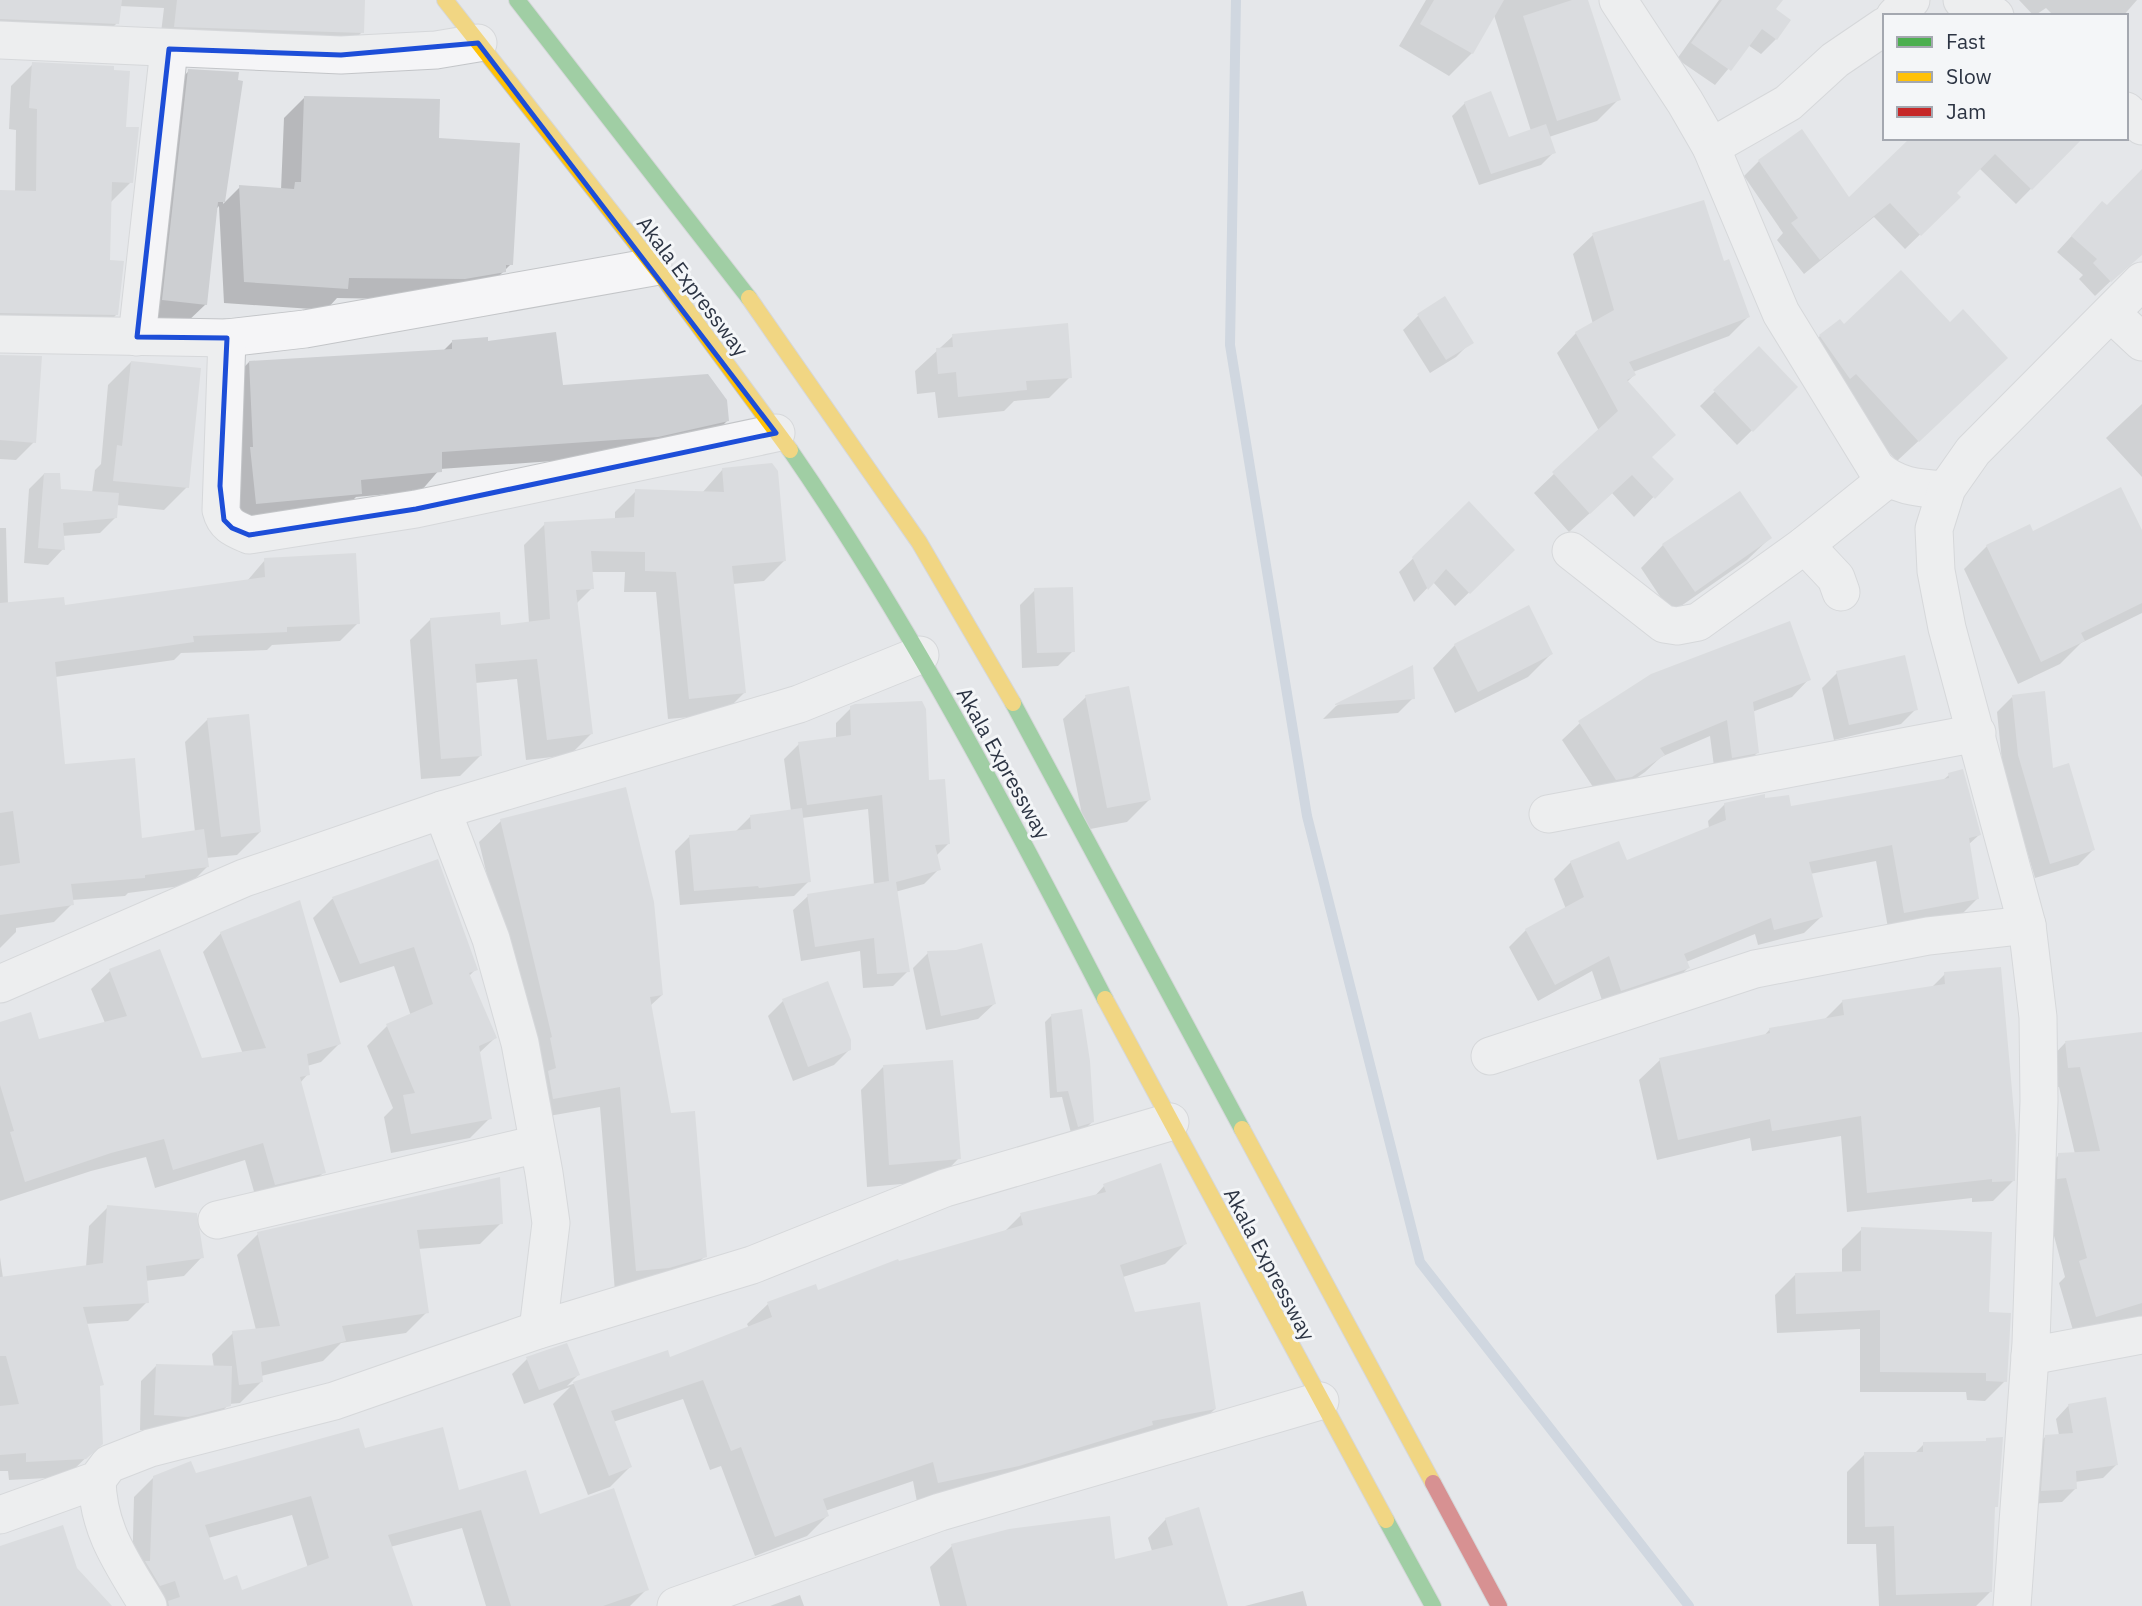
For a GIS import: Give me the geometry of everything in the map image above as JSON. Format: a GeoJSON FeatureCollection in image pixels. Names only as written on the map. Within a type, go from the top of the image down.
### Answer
{"type":"FeatureCollection","features":[{"type":"Feature","properties":{"kind":"main road","name":"Akala Expressway"},"geometry":{"type":"LineString","coordinates":[[445,0],[653,267],[776,433],[869,569],[920,655],[1031,856],[1170,1122],[1433,1606]]}},
{"type":"Feature","properties":{"kind":"main road","name":"Akala Expressway"},"geometry":{"type":"LineString","coordinates":[[517,0],[747,295],[919,542],[1005,688],[1499,1606]]}},
{"type":"Feature","properties":{"kind":"street"},"geometry":{"type":"LineString","coordinates":[[1618,0],[1711,147],[1781,313],[1875,468],[1887,479],[1909,487],[1946,490]]}},
{"type":"Feature","properties":{"kind":"street"},"geometry":{"type":"LineString","coordinates":[[1897,14],[1911,0]]}},
{"type":"Feature","properties":{"kind":"street"},"geometry":{"type":"LineString","coordinates":[[1962,0],[1992,14]]}},
{"type":"Feature","properties":{"kind":"street"},"geometry":{"type":"LineString","coordinates":[[1711,147],[1788,103],[1835,60],[1883,27]]}},
{"type":"Feature","properties":{"kind":"street"},"geometry":{"type":"LineString","coordinates":[[0,40],[341,55],[436,50],[478,43]]}},
{"type":"Feature","properties":{"kind":"street"},"geometry":{"type":"LineString","coordinates":[[136,337],[169,48]]}},
{"type":"Feature","properties":{"kind":"street"},"geometry":{"type":"LineString","coordinates":[[2128,113],[2142,125]]}},
{"type":"Feature","properties":{"kind":"street"},"geometry":{"type":"LineString","coordinates":[[0,334],[227,338],[305,329],[653,267]]}},
{"type":"Feature","properties":{"kind":"street"},"geometry":{"type":"LineString","coordinates":[[2012,1606],[2030,1356],[2039,1101],[2038,1017],[2027,925],[1947,628],[1936,571],[1934,529],[1946,490],[1973,452],[2142,281]]}},
{"type":"Feature","properties":{"kind":"street"},"geometry":{"type":"LineString","coordinates":[[2111,313],[2142,342]]}},
{"type":"Feature","properties":{"kind":"street"},"geometry":{"type":"LineString","coordinates":[[227,338],[221,510],[224,520],[232,528],[249,535],[416,509],[776,433]]}},
{"type":"Feature","properties":{"kind":"street"},"geometry":{"type":"LineString","coordinates":[[1571,551],[1664,624],[1676,626],[1698,622],[1805,545],[1887,479]]}},
{"type":"Feature","properties":{"kind":"street"},"geometry":{"type":"LineString","coordinates":[[1805,545],[1836,578],[1841,592]]}},
{"type":"Feature","properties":{"kind":"street"},"geometry":{"type":"LineString","coordinates":[[0,984],[244,878],[442,810],[799,704],[920,655]]}},
{"type":"Feature","properties":{"kind":"street"},"geometry":{"type":"LineString","coordinates":[[1549,814],[1977,733]]}},
{"type":"Feature","properties":{"kind":"street"},"geometry":{"type":"LineString","coordinates":[[442,810],[491,939],[520,1043],[551,1223],[538,1330]]}},
{"type":"Feature","properties":{"kind":"street"},"geometry":{"type":"LineString","coordinates":[[1490,1056],[1755,969],[1928,936],[2027,925]]}},
{"type":"Feature","properties":{"kind":"street"},"geometry":{"type":"LineString","coordinates":[[0,1514],[97,1480],[110,1464],[150,1448],[334,1401],[538,1330],[752,1265],[944,1188],[1170,1122]]}},
{"type":"Feature","properties":{"kind":"street"},"geometry":{"type":"LineString","coordinates":[[218,1220],[538,1144]]}},
{"type":"Feature","properties":{"kind":"street"},"geometry":{"type":"LineString","coordinates":[[2030,1356],[2142,1335]]}},
{"type":"Feature","properties":{"kind":"street"},"geometry":{"type":"LineString","coordinates":[[676,1606],[940,1512],[1320,1401]]}},
{"type":"Feature","properties":{"kind":"street"},"geometry":{"type":"LineString","coordinates":[[97,1480],[98,1508],[113,1547],[148,1606]]}},
{"type":"Feature","properties":{"kind":"highlighted area"},"geometry":{"type":"Polygon","coordinates":[[[478,43],[776,433],[416,509],[249,535],[232,528],[224,520],[220,486],[227,338],[137,337],[169,49],[341,55],[478,43]]]}},
{"type":"Feature","properties":{"kind":"building"},"geometry":{"type":"Polygon","coordinates":[[[0,0],[122,0],[119,24],[0,19],[0,0]]]}},
{"type":"Feature","properties":{"kind":"building"},"geometry":{"type":"Polygon","coordinates":[[[177,0],[365,0],[364,33],[174,27],[177,0]]]}},
{"type":"Feature","properties":{"kind":"building"},"geometry":{"type":"Polygon","coordinates":[[[1434,0],[1504,0],[1473,54],[1420,24],[1434,0]]]}},
{"type":"Feature","properties":{"kind":"building"},"geometry":{"type":"Polygon","coordinates":[[[1572,0],[1588,0],[1621,100],[1557,121],[1523,16],[1572,0]]]}},
{"type":"Feature","properties":{"kind":"building"},"geometry":{"type":"Polygon","coordinates":[[[1722,0],[1783,0],[1776,9],[1791,20],[1777,40],[1762,29],[1731,71],[1691,43],[1722,0]]]}},
{"type":"Feature","properties":{"kind":"building"},"geometry":{"type":"Polygon","coordinates":[[[32,62],[114,66],[114,70],[130,71],[126,127],[139,127],[133,183],[112,182],[110,260],[124,261],[118,315],[0,313],[0,190],[36,191],[37,109],[29,108],[32,62]]]}},
{"type":"Feature","properties":{"kind":"building"},"geometry":{"type":"Polygon","coordinates":[[[188,69],[239,72],[238,80],[243,81],[225,202],[218,202],[207,305],[162,300],[188,69]]]}},
{"type":"Feature","properties":{"kind":"building"},"geometry":{"type":"Polygon","coordinates":[[[1491,91],[1509,137],[1546,124],[1556,153],[1491,174],[1464,102],[1491,91]]]}},
{"type":"Feature","properties":{"kind":"building"},"geometry":{"type":"Polygon","coordinates":[[[304,96],[440,99],[439,138],[520,143],[513,265],[506,265],[506,272],[465,279],[349,278],[348,289],[244,282],[239,185],[294,189],[295,182],[301,182],[304,96]]]}},
{"type":"Feature","properties":{"kind":"building"},"geometry":{"type":"Polygon","coordinates":[[[1802,129],[1849,197],[1908,140],[2081,140],[2032,190],[1995,154],[1957,193],[1961,197],[1921,236],[1890,203],[1820,260],[1791,223],[1798,218],[1758,160],[1802,129]]]}},
{"type":"Feature","properties":{"kind":"building"},"geometry":{"type":"Polygon","coordinates":[[[2142,169],[2142,255],[2111,282],[2093,263],[2097,259],[2071,236],[2102,201],[2107,205],[2142,169]]]}},
{"type":"Feature","properties":{"kind":"building"},"geometry":{"type":"Polygon","coordinates":[[[1704,200],[1724,261],[1729,259],[1750,317],[1629,362],[1636,375],[1627,380],[1676,435],[1652,457],[1674,479],[1655,499],[1632,475],[1590,514],[1552,472],[1618,411],[1575,332],[1614,310],[1592,233],[1704,200]]]}},
{"type":"Feature","properties":{"kind":"building"},"geometry":{"type":"Polygon","coordinates":[[[1901,270],[1950,322],[1963,309],[2008,358],[1919,442],[1856,374],[1850,379],[1819,335],[1840,319],[1844,324],[1901,270]]]}},
{"type":"Feature","properties":{"kind":"building"},"geometry":{"type":"Polygon","coordinates":[[[1445,296],[1474,343],[1446,360],[1417,314],[1445,296]]]}},
{"type":"Feature","properties":{"kind":"building"},"geometry":{"type":"Polygon","coordinates":[[[1068,323],[1072,378],[1026,381],[1027,390],[958,397],[956,372],[938,374],[936,348],[953,347],[952,334],[1068,323]]]}},
{"type":"Feature","properties":{"kind":"building"},"geometry":{"type":"Polygon","coordinates":[[[556,332],[563,385],[708,374],[727,400],[729,421],[658,437],[442,452],[442,472],[361,480],[362,494],[256,504],[250,447],[253,447],[249,361],[452,349],[452,340],[488,337],[488,341],[556,332]]]}},
{"type":"Feature","properties":{"kind":"building"},"geometry":{"type":"Polygon","coordinates":[[[1759,346],[1798,387],[1753,432],[1713,390],[1759,346]]]}},
{"type":"Feature","properties":{"kind":"building"},"geometry":{"type":"Polygon","coordinates":[[[0,355],[42,356],[36,443],[0,440],[0,355]]]}},
{"type":"Feature","properties":{"kind":"building"},"geometry":{"type":"Polygon","coordinates":[[[131,361],[201,368],[189,488],[113,481],[117,445],[122,446],[131,361]]]}},
{"type":"Feature","properties":{"kind":"building"},"geometry":{"type":"Polygon","coordinates":[[[772,463],[778,471],[786,561],[732,566],[746,693],[689,699],[676,572],[645,571],[645,552],[591,551],[594,589],[576,590],[593,734],[547,740],[537,659],[475,664],[482,756],[441,759],[430,618],[500,612],[501,625],[550,619],[544,522],[634,517],[635,489],[724,492],[722,468],[772,463]]]}},
{"type":"Feature","properties":{"kind":"building"},"geometry":{"type":"Polygon","coordinates":[[[44,473],[60,473],[61,489],[119,493],[117,518],[63,523],[65,550],[38,548],[44,473]]]}},
{"type":"Feature","properties":{"kind":"building"},"geometry":{"type":"Polygon","coordinates":[[[2121,487],[2142,530],[2142,603],[2081,633],[2085,641],[2041,662],[1986,545],[2030,524],[2033,531],[2121,487]]]}},
{"type":"Feature","properties":{"kind":"building"},"geometry":{"type":"Polygon","coordinates":[[[1740,491],[1772,538],[1695,592],[1662,544],[1740,491]]]}},
{"type":"Feature","properties":{"kind":"building"},"geometry":{"type":"Polygon","coordinates":[[[1469,501],[1515,550],[1470,594],[1446,569],[1428,590],[1412,557],[1469,501]]]}},
{"type":"Feature","properties":{"kind":"building"},"geometry":{"type":"Polygon","coordinates":[[[356,553],[360,624],[287,627],[287,632],[193,636],[194,642],[55,662],[65,764],[135,758],[142,838],[204,829],[209,867],[145,875],[145,878],[71,884],[74,905],[0,915],[0,866],[20,863],[13,811],[0,813],[0,603],[64,597],[65,605],[265,577],[264,558],[356,553]]]}},
{"type":"Feature","properties":{"kind":"building"},"geometry":{"type":"Polygon","coordinates":[[[1073,587],[1075,652],[1037,653],[1034,588],[1073,587]]]}},
{"type":"Feature","properties":{"kind":"building"},"geometry":{"type":"Polygon","coordinates":[[[1529,605],[1553,654],[1478,692],[1454,644],[1529,605]]]}},
{"type":"Feature","properties":{"kind":"building"},"geometry":{"type":"Polygon","coordinates":[[[1790,621],[1811,680],[1753,702],[1759,753],[1732,758],[1727,720],[1660,748],[1665,755],[1632,777],[1616,780],[1578,721],[1651,674],[1790,621]]]}},
{"type":"Feature","properties":{"kind":"building"},"geometry":{"type":"Polygon","coordinates":[[[1905,655],[1918,710],[1849,725],[1836,671],[1905,655]]]}},
{"type":"Feature","properties":{"kind":"building"},"geometry":{"type":"Polygon","coordinates":[[[1413,665],[1415,699],[1335,705],[1335,704],[1413,665]]]}},
{"type":"Feature","properties":{"kind":"building"},"geometry":{"type":"Polygon","coordinates":[[[1129,686],[1151,800],[1107,808],[1085,695],[1129,686]]]}},
{"type":"Feature","properties":{"kind":"building"},"geometry":{"type":"Polygon","coordinates":[[[2045,691],[2053,768],[2069,763],[2095,850],[2050,864],[2018,755],[2012,695],[2045,691]]]}},
{"type":"Feature","properties":{"kind":"building"},"geometry":{"type":"Polygon","coordinates":[[[922,701],[926,709],[929,780],[945,779],[950,844],[935,845],[941,870],[896,882],[910,972],[877,974],[874,938],[815,947],[807,894],[889,881],[882,795],[807,805],[798,742],[851,735],[850,706],[855,704],[922,701]]]}},
{"type":"Feature","properties":{"kind":"building"},"geometry":{"type":"Polygon","coordinates":[[[249,714],[261,832],[221,837],[207,718],[249,714]]]}},
{"type":"Feature","properties":{"kind":"building"},"geometry":{"type":"Polygon","coordinates":[[[1963,769],[1981,835],[1969,838],[1979,899],[1904,913],[1892,845],[1809,862],[1823,917],[1774,930],[1771,918],[1684,954],[1690,968],[1621,991],[1609,956],[1555,985],[1525,929],[1584,897],[1570,861],[1619,841],[1627,860],[1726,820],[1724,803],[1765,794],[1765,798],[1789,795],[1791,806],[1949,778],[1948,773],[1963,769]]]}},
{"type":"Feature","properties":{"kind":"building"},"geometry":{"type":"Polygon","coordinates":[[[626,787],[654,902],[663,995],[650,997],[671,1113],[695,1111],[707,1257],[669,1268],[636,1271],[620,1087],[553,1099],[548,1071],[556,1068],[550,1038],[552,1037],[500,819],[626,787]]]}},
{"type":"Feature","properties":{"kind":"building"},"geometry":{"type":"Polygon","coordinates":[[[802,808],[811,882],[694,891],[689,835],[751,829],[750,815],[802,808]]]}},
{"type":"Feature","properties":{"kind":"building"},"geometry":{"type":"Polygon","coordinates":[[[438,859],[478,970],[469,973],[497,1038],[479,1046],[492,1119],[411,1134],[403,1095],[415,1093],[386,1024],[433,1004],[414,947],[360,964],[332,897],[438,859]]]}},
{"type":"Feature","properties":{"kind":"building"},"geometry":{"type":"Polygon","coordinates":[[[300,900],[341,1044],[307,1054],[310,1075],[300,1077],[326,1173],[275,1185],[263,1143],[173,1170],[164,1139],[111,1153],[25,1182],[0,1085],[0,1022],[31,1012],[39,1039],[127,1016],[109,969],[160,949],[202,1058],[266,1048],[220,932],[300,900]]]}},
{"type":"Feature","properties":{"kind":"building"},"geometry":{"type":"Polygon","coordinates":[[[982,943],[996,1004],[941,1016],[927,951],[956,950],[982,943]]]}},
{"type":"Feature","properties":{"kind":"building"},"geometry":{"type":"Polygon","coordinates":[[[2001,967],[2016,1135],[2015,1181],[1992,1182],[1992,1179],[1867,1193],[1861,1116],[1772,1131],[1770,1119],[1678,1140],[1659,1058],[1770,1033],[1769,1028],[1844,1015],[1842,1000],[1945,984],[1944,972],[2001,967]]]}},
{"type":"Feature","properties":{"kind":"building"},"geometry":{"type":"Polygon","coordinates":[[[828,981],[851,1040],[851,1050],[808,1067],[782,999],[828,981]]]}},
{"type":"Feature","properties":{"kind":"building"},"geometry":{"type":"Polygon","coordinates":[[[1082,1009],[1090,1061],[1094,1122],[1078,1127],[1068,1091],[1057,1092],[1051,1014],[1082,1009]]]}},
{"type":"Feature","properties":{"kind":"building"},"geometry":{"type":"Polygon","coordinates":[[[2142,1032],[2142,1303],[2096,1317],[2079,1261],[2087,1258],[2066,1178],[2057,1179],[2058,1153],[2100,1151],[2080,1067],[2068,1068],[2065,1041],[2142,1032]]]}},
{"type":"Feature","properties":{"kind":"building"},"geometry":{"type":"Polygon","coordinates":[[[953,1060],[961,1159],[889,1165],[883,1065],[953,1060]]]}},
{"type":"Feature","properties":{"kind":"building"},"geometry":{"type":"Polygon","coordinates":[[[1161,1163],[1187,1244],[1120,1265],[1135,1312],[1200,1302],[1216,1409],[1152,1421],[1153,1425],[1019,1466],[938,1483],[933,1462],[823,1499],[829,1516],[775,1537],[741,1447],[731,1451],[703,1380],[611,1411],[632,1467],[609,1476],[573,1382],[668,1350],[670,1357],[772,1317],[767,1302],[816,1284],[818,1290],[898,1259],[899,1261],[1023,1225],[1020,1213],[1106,1192],[1103,1184],[1161,1163]]]}},
{"type":"Feature","properties":{"kind":"building"},"geometry":{"type":"Polygon","coordinates":[[[500,1177],[503,1224],[417,1230],[429,1313],[342,1326],[346,1341],[261,1362],[263,1382],[239,1385],[232,1331],[280,1326],[257,1232],[500,1177]]]}},
{"type":"Feature","properties":{"kind":"building"},"geometry":{"type":"Polygon","coordinates":[[[107,1205],[197,1213],[204,1258],[146,1266],[149,1303],[83,1307],[104,1385],[100,1386],[103,1444],[86,1459],[26,1462],[26,1453],[0,1455],[0,1406],[19,1404],[6,1356],[0,1356],[0,1277],[103,1263],[107,1205]]]}},
{"type":"Feature","properties":{"kind":"building"},"geometry":{"type":"Polygon","coordinates":[[[1861,1227],[1992,1232],[1989,1312],[2011,1313],[2007,1382],[1986,1381],[1986,1373],[1880,1372],[1880,1310],[1796,1314],[1795,1273],[1861,1271],[1861,1227]]]}},
{"type":"Feature","properties":{"kind":"building"},"geometry":{"type":"Polygon","coordinates":[[[567,1343],[580,1375],[539,1390],[526,1357],[567,1343]]]}},
{"type":"Feature","properties":{"kind":"building"},"geometry":{"type":"Polygon","coordinates":[[[156,1364],[232,1366],[231,1406],[188,1417],[154,1415],[156,1364]]]}},
{"type":"Feature","properties":{"kind":"building"},"geometry":{"type":"Polygon","coordinates":[[[2106,1397],[2118,1465],[2076,1471],[2077,1489],[2041,1491],[2045,1435],[2073,1433],[2068,1404],[2106,1397]]]}},
{"type":"Feature","properties":{"kind":"building"},"geometry":{"type":"Polygon","coordinates":[[[443,1427],[459,1490],[526,1470],[540,1514],[614,1488],[649,1590],[603,1606],[511,1606],[481,1510],[388,1535],[413,1606],[169,1606],[168,1601],[180,1597],[175,1581],[160,1586],[145,1561],[150,1561],[153,1476],[191,1461],[196,1473],[359,1428],[365,1448],[443,1427]],[[311,1496],[205,1525],[224,1580],[237,1575],[242,1590],[329,1558],[311,1496]]]}},
{"type":"Feature","properties":{"kind":"building"},"geometry":{"type":"Polygon","coordinates":[[[2003,1437],[1998,1507],[1995,1507],[1992,1592],[1896,1595],[1894,1526],[1865,1527],[1864,1452],[1923,1452],[1923,1442],[1986,1441],[1986,1438],[2003,1437]]]}},
{"type":"Feature","properties":{"kind":"building"},"geometry":{"type":"Polygon","coordinates":[[[1199,1507],[1228,1606],[967,1606],[951,1544],[1009,1529],[1110,1516],[1115,1559],[1173,1545],[1165,1518],[1199,1507]]]}},
{"type":"Feature","properties":{"kind":"building"},"geometry":{"type":"Polygon","coordinates":[[[63,1525],[77,1568],[112,1606],[0,1606],[0,1546],[63,1525]]]}},
{"type":"Feature","properties":{"kind":"waterway"},"geometry":{"type":"LineString","coordinates":[[1236,0],[1230,345],[1307,816],[1420,1262],[1689,1606]]}},
{"type":"Feature","properties":{"kind":"traffic: fast"},"geometry":{"type":"LineString","coordinates":[[517,0],[749,298]]}},
{"type":"Feature","properties":{"kind":"traffic: fast"},"geometry":{"type":"LineString","coordinates":[[790,450],[917,651],[1032,858],[1105,999]]}},
{"type":"Feature","properties":{"kind":"traffic: fast"},"geometry":{"type":"LineString","coordinates":[[1013,703],[1242,1129]]}},
{"type":"Feature","properties":{"kind":"traffic: fast"},"geometry":{"type":"LineString","coordinates":[[1386,1520],[1433,1606]]}},
{"type":"Feature","properties":{"kind":"traffic: slow"},"geometry":{"type":"LineString","coordinates":[[445,0],[665,280],[790,450]]}},
{"type":"Feature","properties":{"kind":"traffic: slow"},"geometry":{"type":"LineString","coordinates":[[749,298],[919,542],[1013,703]]}},
{"type":"Feature","properties":{"kind":"traffic: slow"},"geometry":{"type":"LineString","coordinates":[[1105,999],[1386,1520]]}},
{"type":"Feature","properties":{"kind":"traffic: slow"},"geometry":{"type":"LineString","coordinates":[[1242,1129],[1433,1483]]}},
{"type":"Feature","properties":{"kind":"traffic: jam"},"geometry":{"type":"LineString","coordinates":[[1433,1483],[1499,1606]]}}]}
